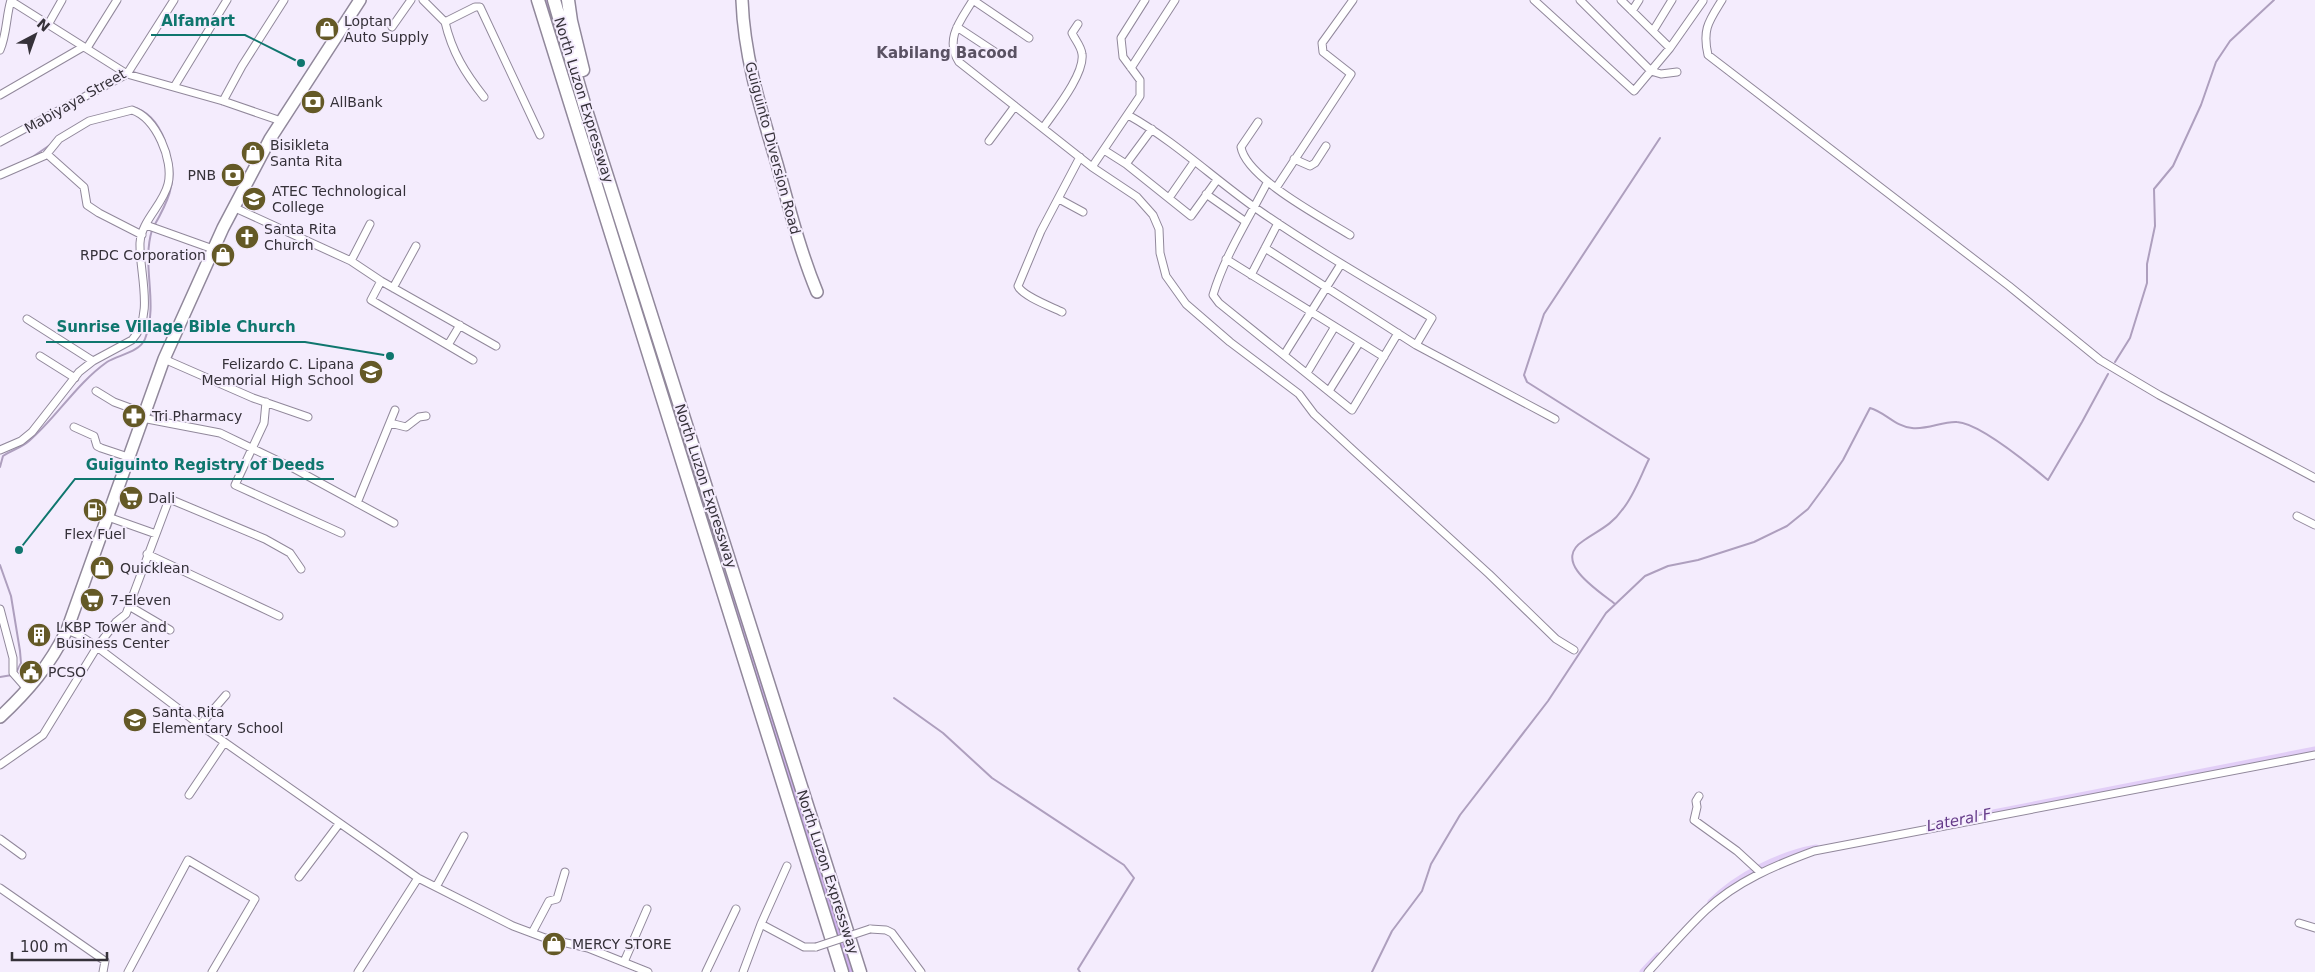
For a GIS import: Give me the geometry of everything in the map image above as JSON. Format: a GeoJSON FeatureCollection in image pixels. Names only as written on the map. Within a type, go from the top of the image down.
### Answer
{"type":"FeatureCollection","features":[{"type":"Feature","properties":{"kind":"highway","name":"North Luzon Expressway"},"geometry":{"type":"LineString","coordinates":[[538,0],[842,972]]}},
{"type":"Feature","properties":{"kind":"highway","name":"North Luzon Expressway"},"geometry":{"type":"LineString","coordinates":[[554,0],[585,107],[860,972]]}},
{"type":"Feature","properties":{"kind":"highway"},"geometry":{"type":"LineString","coordinates":[[568,0],[571,21],[588,91],[585,107]]}},
{"type":"Feature","properties":{"kind":"main road"},"geometry":{"type":"LineString","coordinates":[[0,717],[28,690],[50,664],[67,630],[164,359],[213,249],[233,207],[281,121],[360,0]]}},
{"type":"Feature","properties":{"kind":"main road","name":"Guiguinto Diversion Road"},"geometry":{"type":"LineString","coordinates":[[742,0],[745,40],[755,86],[804,257],[817,292]]}},
{"type":"Feature","properties":{"kind":"street"},"geometry":{"type":"LineString","coordinates":[[0,50],[4,42],[3,21],[11,0],[127,74],[223,101],[281,121]]}},
{"type":"Feature","properties":{"kind":"street"},"geometry":{"type":"LineString","coordinates":[[49,23],[62,0]]}},
{"type":"Feature","properties":{"kind":"street"},"geometry":{"type":"LineString","coordinates":[[0,95],[85,47],[117,0]]}},
{"type":"Feature","properties":{"kind":"street","name":"Mabiyaya Street"},"geometry":{"type":"LineString","coordinates":[[0,142],[127,74],[174,0]]}},
{"type":"Feature","properties":{"kind":"street"},"geometry":{"type":"LineString","coordinates":[[174,87],[228,0]]}},
{"type":"Feature","properties":{"kind":"street"},"geometry":{"type":"LineString","coordinates":[[223,101],[242,66],[284,0]]}},
{"type":"Feature","properties":{"kind":"street"},"geometry":{"type":"LineString","coordinates":[[423,0],[445,22],[450,44],[460,65],[484,97]]}},
{"type":"Feature","properties":{"kind":"street"},"geometry":{"type":"LineString","coordinates":[[1029,38],[973,0],[953,33],[953,48],[959,62],[1092,167],[1129,191],[1153,215],[1158,229],[1160,253],[1166,276],[1186,304],[1230,342],[1299,394],[1314,414],[1489,574],[1556,639],[1574,650]]}},
{"type":"Feature","properties":{"kind":"street"},"geometry":{"type":"LineString","coordinates":[[1092,167],[1140,96],[1140,80],[1123,57],[1121,38],[1145,0]]}},
{"type":"Feature","properties":{"kind":"street"},"geometry":{"type":"LineString","coordinates":[[1131,68],[1175,0]]}},
{"type":"Feature","properties":{"kind":"street"},"geometry":{"type":"LineString","coordinates":[[1276,188],[1351,74],[1323,52],[1322,44],[1353,0]]}},
{"type":"Feature","properties":{"kind":"street"},"geometry":{"type":"LineString","coordinates":[[1534,0],[1634,92],[1670,48],[1703,1]]}},
{"type":"Feature","properties":{"kind":"street"},"geometry":{"type":"LineString","coordinates":[[1580,0],[1651,71],[1661,74],[1677,72]]}},
{"type":"Feature","properties":{"kind":"street"},"geometry":{"type":"LineString","coordinates":[[1621,0],[1670,48]]}},
{"type":"Feature","properties":{"kind":"street"},"geometry":{"type":"LineString","coordinates":[[1632,11],[1639,0]]}},
{"type":"Feature","properties":{"kind":"street"},"geometry":{"type":"LineString","coordinates":[[1653,31],[1672,0]]}},
{"type":"Feature","properties":{"kind":"street"},"geometry":{"type":"LineString","coordinates":[[1722,0],[1707,24],[1704,40],[1708,55],[2003,282],[2100,360],[2159,395],[2315,478]]}},
{"type":"Feature","properties":{"kind":"street"},"geometry":{"type":"LineString","coordinates":[[392,27],[409,1]]}},
{"type":"Feature","properties":{"kind":"street"},"geometry":{"type":"LineString","coordinates":[[445,22],[475,7],[480,7],[540,136]]}},
{"type":"Feature","properties":{"kind":"street"},"geometry":{"type":"LineString","coordinates":[[1043,128],[1068,90],[1082,62],[1079,44],[1072,33],[1078,24]]}},
{"type":"Feature","properties":{"kind":"street"},"geometry":{"type":"LineString","coordinates":[[957,27],[998,54]]}},
{"type":"Feature","properties":{"kind":"street"},"geometry":{"type":"LineString","coordinates":[[989,141],[1015,106]]}},
{"type":"Feature","properties":{"kind":"street"},"geometry":{"type":"LineString","coordinates":[[0,175],[47,154],[59,139],[89,122],[123,112],[138,112],[157,130],[168,166],[168,184],[140,242],[144,306],[143,323],[132,340],[93,360],[32,432],[21,441],[0,450]]}},
{"type":"Feature","properties":{"kind":"street"},"geometry":{"type":"LineString","coordinates":[[1128,115],[1152,128],[1254,207],[1341,264],[1432,318],[1416,345]]}},
{"type":"Feature","properties":{"kind":"street"},"geometry":{"type":"LineString","coordinates":[[1258,122],[1241,146],[1242,153],[1267,183],[1350,235]]}},
{"type":"Feature","properties":{"kind":"street"},"geometry":{"type":"LineString","coordinates":[[1126,164],[1152,128]]}},
{"type":"Feature","properties":{"kind":"street"},"geometry":{"type":"LineString","coordinates":[[1294,159],[1310,166],[1326,146]]}},
{"type":"Feature","properties":{"kind":"street"},"geometry":{"type":"LineString","coordinates":[[1104,150],[1126,164],[1191,216],[1217,180]]}},
{"type":"Feature","properties":{"kind":"street"},"geometry":{"type":"LineString","coordinates":[[47,154],[84,187],[87,204],[99,214],[142,235]]}},
{"type":"Feature","properties":{"kind":"street"},"geometry":{"type":"LineString","coordinates":[[1062,312],[1029,296],[1018,286],[1026,262],[1080,157]]}},
{"type":"Feature","properties":{"kind":"street"},"geometry":{"type":"LineString","coordinates":[[1169,198],[1194,162]]}},
{"type":"Feature","properties":{"kind":"street"},"geometry":{"type":"LineString","coordinates":[[1267,183],[1226,259],[1213,295],[1219,303],[1352,410],[1398,333]]}},
{"type":"Feature","properties":{"kind":"street"},"geometry":{"type":"LineString","coordinates":[[1206,194],[1246,222]]}},
{"type":"Feature","properties":{"kind":"street"},"geometry":{"type":"LineString","coordinates":[[1058,198],[1083,212]]}},
{"type":"Feature","properties":{"kind":"street"},"geometry":{"type":"LineString","coordinates":[[233,207],[351,261],[381,281],[496,346]]}},
{"type":"Feature","properties":{"kind":"street"},"geometry":{"type":"LineString","coordinates":[[1251,275],[1278,223]]}},
{"type":"Feature","properties":{"kind":"street"},"geometry":{"type":"LineString","coordinates":[[351,261],[370,224]]}},
{"type":"Feature","properties":{"kind":"street"},"geometry":{"type":"LineString","coordinates":[[148,225],[213,249]]}},
{"type":"Feature","properties":{"kind":"street"},"geometry":{"type":"LineString","coordinates":[[393,288],[416,246]]}},
{"type":"Feature","properties":{"kind":"street"},"geometry":{"type":"LineString","coordinates":[[1265,248],[1416,345],[1555,419]]}},
{"type":"Feature","properties":{"kind":"street"},"geometry":{"type":"LineString","coordinates":[[1226,259],[1334,328],[1384,357]]}},
{"type":"Feature","properties":{"kind":"street"},"geometry":{"type":"LineString","coordinates":[[1284,355],[1341,264]]}},
{"type":"Feature","properties":{"kind":"street"},"geometry":{"type":"LineString","coordinates":[[381,281],[371,300],[473,360]]}},
{"type":"Feature","properties":{"kind":"street"},"geometry":{"type":"LineString","coordinates":[[27,319],[93,360]]}},
{"type":"Feature","properties":{"kind":"street"},"geometry":{"type":"LineString","coordinates":[[448,345],[460,325]]}},
{"type":"Feature","properties":{"kind":"street"},"geometry":{"type":"LineString","coordinates":[[1307,373],[1334,328]]}},
{"type":"Feature","properties":{"kind":"street"},"geometry":{"type":"LineString","coordinates":[[1329,391],[1359,343]]}},
{"type":"Feature","properties":{"kind":"street"},"geometry":{"type":"LineString","coordinates":[[40,356],[76,378]]}},
{"type":"Feature","properties":{"kind":"street"},"geometry":{"type":"LineString","coordinates":[[164,359],[266,402],[308,417]]}},
{"type":"Feature","properties":{"kind":"street"},"geometry":{"type":"LineString","coordinates":[[96,391],[143,416],[220,433],[394,523]]}},
{"type":"Feature","properties":{"kind":"street"},"geometry":{"type":"LineString","coordinates":[[266,402],[264,423],[254,450],[235,485],[341,533]]}},
{"type":"Feature","properties":{"kind":"street"},"geometry":{"type":"LineString","coordinates":[[357,503],[395,410]]}},
{"type":"Feature","properties":{"kind":"street"},"geometry":{"type":"LineString","coordinates":[[390,423],[406,427],[419,417],[426,416]]}},
{"type":"Feature","properties":{"kind":"street"},"geometry":{"type":"LineString","coordinates":[[74,427],[94,436],[97,446],[128,458]]}},
{"type":"Feature","properties":{"kind":"street"},"geometry":{"type":"LineString","coordinates":[[0,765],[42,735],[97,647],[116,622],[126,614],[168,502],[172,500],[266,539],[290,552],[301,569]]}},
{"type":"Feature","properties":{"kind":"street"},"geometry":{"type":"LineString","coordinates":[[2297,516],[2315,525]]}},
{"type":"Feature","properties":{"kind":"street"},"geometry":{"type":"LineString","coordinates":[[108,517],[156,534]]}},
{"type":"Feature","properties":{"kind":"street"},"geometry":{"type":"LineString","coordinates":[[147,554],[279,616]]}},
{"type":"Feature","properties":{"kind":"street"},"geometry":{"type":"LineString","coordinates":[[129,606],[170,630]]}},
{"type":"Feature","properties":{"kind":"street"},"geometry":{"type":"LineString","coordinates":[[0,609],[11,648],[15,675],[28,690]]}},
{"type":"Feature","properties":{"kind":"street"},"geometry":{"type":"LineString","coordinates":[[67,630],[79,635],[97,647],[224,743],[418,878],[514,926],[532,933],[588,948],[648,972]]}},
{"type":"Feature","properties":{"kind":"street"},"geometry":{"type":"LineString","coordinates":[[200,725],[226,695]]}},
{"type":"Feature","properties":{"kind":"street"},"geometry":{"type":"LineString","coordinates":[[189,794],[224,743]]}},
{"type":"Feature","properties":{"kind":"street"},"geometry":{"type":"LineString","coordinates":[[1648,972],[1707,909],[1759,870],[1814,850],[2315,755]]}},
{"type":"Feature","properties":{"kind":"street"},"geometry":{"type":"LineString","coordinates":[[1699,796],[1696,802],[1697,807],[1694,820],[1759,870]]}},
{"type":"Feature","properties":{"kind":"street"},"geometry":{"type":"LineString","coordinates":[[299,877],[339,824]]}},
{"type":"Feature","properties":{"kind":"street"},"geometry":{"type":"LineString","coordinates":[[436,887],[464,836]]}},
{"type":"Feature","properties":{"kind":"street"},"geometry":{"type":"LineString","coordinates":[[0,839],[22,855]]}},
{"type":"Feature","properties":{"kind":"street"},"geometry":{"type":"LineString","coordinates":[[128,972],[188,860],[255,899],[213,972]]}},
{"type":"Feature","properties":{"kind":"street"},"geometry":{"type":"LineString","coordinates":[[743,972],[761,924],[787,866]]}},
{"type":"Feature","properties":{"kind":"street"},"geometry":{"type":"LineString","coordinates":[[532,933],[549,901],[557,899],[565,872]]}},
{"type":"Feature","properties":{"kind":"street"},"geometry":{"type":"LineString","coordinates":[[358,972],[418,878]]}},
{"type":"Feature","properties":{"kind":"street"},"geometry":{"type":"LineString","coordinates":[[0,888],[105,961],[103,972]]}},
{"type":"Feature","properties":{"kind":"street"},"geometry":{"type":"LineString","coordinates":[[624,962],[647,909]]}},
{"type":"Feature","properties":{"kind":"street"},"geometry":{"type":"LineString","coordinates":[[706,972],[736,909]]}},
{"type":"Feature","properties":{"kind":"street"},"geometry":{"type":"LineString","coordinates":[[2299,923],[2315,928]]}},
{"type":"Feature","properties":{"kind":"street"},"geometry":{"type":"LineString","coordinates":[[761,924],[804,947],[816,948],[870,929],[886,930],[892,932],[921,972]]}},
{"type":"Feature","properties":{"kind":"shaded area"},"geometry":{"type":"Polygon","coordinates":[[[544,0],[551,0],[856,972],[849,972],[811,857],[544,0]]]}},
{"type":"Feature","properties":{"kind":"waterway"},"geometry":{"type":"LineString","coordinates":[[2115,362],[2130,338],[2147,283],[2147,264],[2155,226],[2154,189],[2173,166],[2201,105],[2216,62],[2230,41],[2274,0]]}},
{"type":"Feature","properties":{"kind":"waterway"},"geometry":{"type":"LineString","coordinates":[[132,107],[149,115],[160,130],[165,141]]}},
{"type":"Feature","properties":{"kind":"waterway"},"geometry":{"type":"LineString","coordinates":[[1615,604],[1581,576],[1572,558],[1575,549],[1583,541],[1609,524],[1618,515],[1634,492],[1649,459],[1527,382],[1524,375],[1544,314],[1660,138]]}},
{"type":"Feature","properties":{"kind":"waterway"},"geometry":{"type":"LineString","coordinates":[[31,158],[50,145]]}},
{"type":"Feature","properties":{"kind":"waterway"},"geometry":{"type":"LineString","coordinates":[[154,226],[163,210],[172,185],[173,176],[170,158]]}},
{"type":"Feature","properties":{"kind":"waterway"},"geometry":{"type":"LineString","coordinates":[[0,467],[3,456],[23,445],[39,432],[76,390],[96,371],[107,362],[134,350],[145,339],[150,312],[148,257],[152,230]]}},
{"type":"Feature","properties":{"kind":"waterway"},"geometry":{"type":"LineString","coordinates":[[1372,972],[1392,931],[1422,891],[1431,864],[1460,815],[1548,701],[1606,613],[1645,576],[1668,566],[1698,560],[1754,542],[1787,526],[1808,509],[1825,486],[1843,460],[1870,408],[1901,425],[1912,428],[1923,428],[1952,422],[1967,424],[1991,437],[2048,480],[2108,374]]}},
{"type":"Feature","properties":{"kind":"waterway"},"geometry":{"type":"LineString","coordinates":[[0,565],[11,596],[20,651],[21,663],[16,673]]}},
{"type":"Feature","properties":{"kind":"waterway"},"geometry":{"type":"LineString","coordinates":[[0,677],[12,675]]}},
{"type":"Feature","properties":{"kind":"waterway"},"geometry":{"type":"LineString","coordinates":[[894,698],[943,733],[992,778],[1124,865],[1134,878],[1078,969],[1080,972]]}},
{"type":"Feature","properties":{"kind":"waterway","name":"Lateral F"},"geometry":{"type":"LineString","coordinates":[[1947,822],[2315,750]]}},
{"type":"Feature","properties":{"kind":"waterway","name":"Lateral F"},"geometry":{"type":"LineString","coordinates":[[1711,902],[1746,875],[1774,861],[1816,848]]}},
{"type":"Feature","properties":{"kind":"waterway","name":"Lateral F"},"geometry":{"type":"LineString","coordinates":[[1643,972],[1658,956]]}},
{"type":"Feature","properties":{"kind":"place","name":"Loptan Auto Supply"},"geometry":{"type":"Point","coordinates":[327,29]}},
{"type":"Feature","properties":{"kind":"place","name":"Alfamart"},"geometry":{"type":"Point","coordinates":[301,63]}},
{"type":"Feature","properties":{"kind":"place","name":"AllBank"},"geometry":{"type":"Point","coordinates":[313,102]}},
{"type":"Feature","properties":{"kind":"place","name":"Bisikleta Santa Rita"},"geometry":{"type":"Point","coordinates":[253,153]}},
{"type":"Feature","properties":{"kind":"place","name":"PNB"},"geometry":{"type":"Point","coordinates":[233,175]}},
{"type":"Feature","properties":{"kind":"place","name":"ATEC Technological College"},"geometry":{"type":"Point","coordinates":[254,199]}},
{"type":"Feature","properties":{"kind":"place","name":"Santa Rita Church"},"geometry":{"type":"Point","coordinates":[247,237]}},
{"type":"Feature","properties":{"kind":"place","name":"RPDC Corporation"},"geometry":{"type":"Point","coordinates":[223,255]}},
{"type":"Feature","properties":{"kind":"place","name":"Sunrise Village Bible Church"},"geometry":{"type":"Point","coordinates":[390,356]}},
{"type":"Feature","properties":{"kind":"place","name":"Felizardo C. Lipana Memorial High School"},"geometry":{"type":"Point","coordinates":[371,372]}},
{"type":"Feature","properties":{"kind":"place","name":"Tri Pharmacy"},"geometry":{"type":"Point","coordinates":[134,416]}},
{"type":"Feature","properties":{"kind":"place","name":"Dali"},"geometry":{"type":"Point","coordinates":[131,498]}},
{"type":"Feature","properties":{"kind":"place","name":"Flex Fuel"},"geometry":{"type":"Point","coordinates":[95,510]}},
{"type":"Feature","properties":{"kind":"place","name":"Guiguinto Registry of Deeds"},"geometry":{"type":"Point","coordinates":[19,550]}},
{"type":"Feature","properties":{"kind":"place","name":"Quicklean"},"geometry":{"type":"Point","coordinates":[102,568]}},
{"type":"Feature","properties":{"kind":"place","name":"7-Eleven"},"geometry":{"type":"Point","coordinates":[92,600]}},
{"type":"Feature","properties":{"kind":"place","name":"LKBP Tower and Business Center"},"geometry":{"type":"Point","coordinates":[39,635]}},
{"type":"Feature","properties":{"kind":"place","name":"PCSO"},"geometry":{"type":"Point","coordinates":[31,672]}},
{"type":"Feature","properties":{"kind":"place","name":"Santa Rita Elementary School"},"geometry":{"type":"Point","coordinates":[135,720]}},
{"type":"Feature","properties":{"kind":"place","name":"MERCY STORE"},"geometry":{"type":"Point","coordinates":[554,944]}},
{"type":"Feature","properties":{"kind":"district","name":"Kabilang Bacood"},"geometry":{"type":"Point","coordinates":[947,53]}}]}
